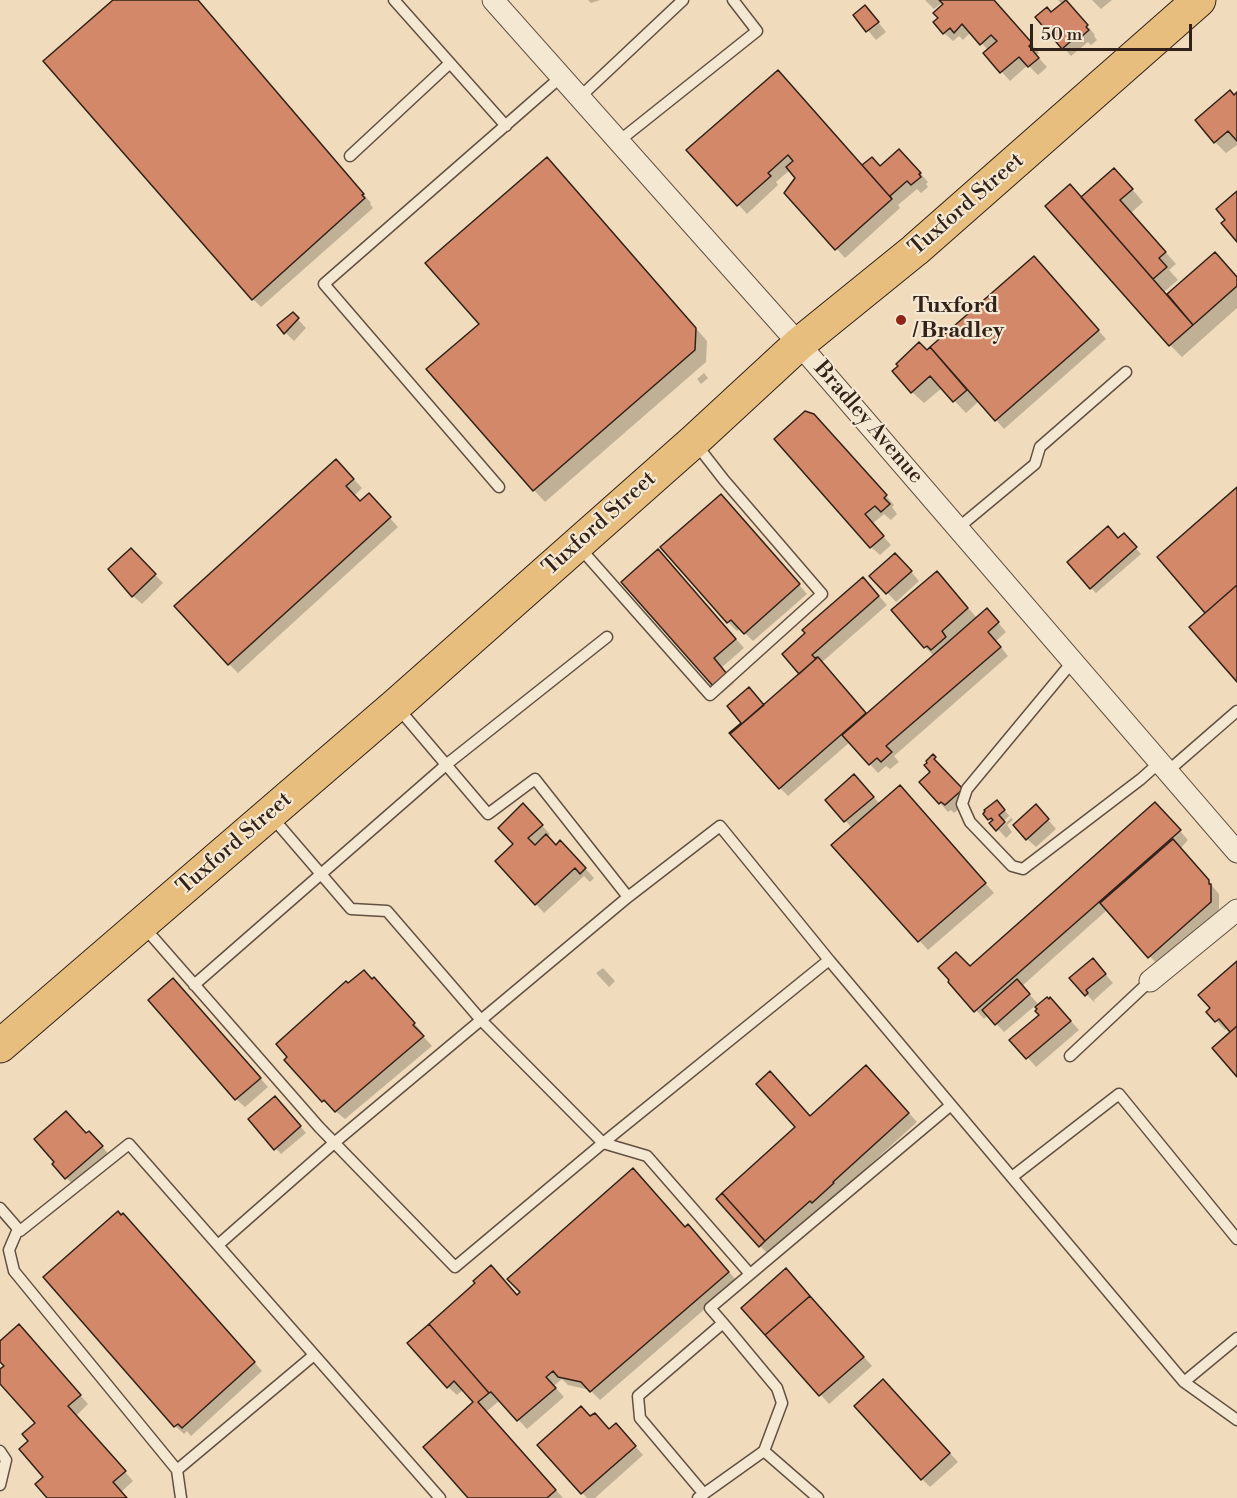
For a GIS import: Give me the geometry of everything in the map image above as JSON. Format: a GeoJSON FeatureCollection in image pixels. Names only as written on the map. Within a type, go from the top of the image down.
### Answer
{"type":"FeatureCollection","features":[{"type":"Feature","properties":{"kind":"main road","name":"Tuxford Street"},"geometry":{"type":"LineString","coordinates":[[0,1046],[270,815],[577,545],[800,344],[915,250],[1199,0]]}},
{"type":"Feature","properties":{"kind":"street","name":"Bradley Avenue"},"geometry":{"type":"LineString","coordinates":[[493,0],[800,344],[1237,852]]}},
{"type":"Feature","properties":{"kind":"street"},"geometry":{"type":"LineString","coordinates":[[1150,981],[1237,910]]}},
{"type":"Feature","properties":{"kind":"lane"},"geometry":{"type":"LineString","coordinates":[[394,0],[506,126]]}},
{"type":"Feature","properties":{"kind":"lane"},"geometry":{"type":"LineString","coordinates":[[580,97],[683,0]]}},
{"type":"Feature","properties":{"kind":"lane"},"geometry":{"type":"LineString","coordinates":[[619,141],[757,31],[733,0]]}},
{"type":"Feature","properties":{"kind":"lane"},"geometry":{"type":"LineString","coordinates":[[350,156],[450,63]]}},
{"type":"Feature","properties":{"kind":"lane"},"geometry":{"type":"LineString","coordinates":[[499,488],[324,284],[562,76]]}},
{"type":"Feature","properties":{"kind":"lane"},"geometry":{"type":"LineString","coordinates":[[958,528],[1035,464],[1040,447],[1126,372]]}},
{"type":"Feature","properties":{"kind":"lane"},"geometry":{"type":"LineString","coordinates":[[577,545],[710,695],[822,594],[724,480],[694,441]]}},
{"type":"Feature","properties":{"kind":"lane"},"geometry":{"type":"LineString","coordinates":[[194,985],[447,764],[607,636]]}},
{"type":"Feature","properties":{"kind":"lane"},"geometry":{"type":"LineString","coordinates":[[1073,661],[967,789],[962,804],[970,822],[1012,866],[1023,869],[1141,779],[1164,766],[1237,711]]}},
{"type":"Feature","properties":{"kind":"lane"},"geometry":{"type":"LineString","coordinates":[[396,705],[488,814],[535,779],[628,897]]}},
{"type":"Feature","properties":{"kind":"lane"},"geometry":{"type":"LineString","coordinates":[[270,815],[351,909],[387,911],[481,1020],[603,1143],[647,1156],[750,1274]]}},
{"type":"Feature","properties":{"kind":"lane"},"geometry":{"type":"LineString","coordinates":[[218,1245],[334,1143],[628,897],[720,826],[829,960],[1184,1382],[1237,1420]]}},
{"type":"Feature","properties":{"kind":"lane"},"geometry":{"type":"LineString","coordinates":[[142,925],[334,1143],[455,1267],[603,1143],[829,960]]}},
{"type":"Feature","properties":{"kind":"lane"},"geometry":{"type":"LineString","coordinates":[[1070,1056],[1150,981]]}},
{"type":"Feature","properties":{"kind":"lane"},"geometry":{"type":"LineString","coordinates":[[1012,1177],[1119,1094],[1237,1239]]}},
{"type":"Feature","properties":{"kind":"lane"},"geometry":{"type":"LineString","coordinates":[[723,1323],[638,1396],[640,1418],[701,1496],[764,1451],[782,1404],[777,1388],[723,1323],[710,1308],[951,1105]]}},
{"type":"Feature","properties":{"kind":"lane"},"geometry":{"type":"LineString","coordinates":[[0,1208],[20,1231],[129,1144],[440,1498]]}},
{"type":"Feature","properties":{"kind":"lane"},"geometry":{"type":"LineString","coordinates":[[18,1229],[9,1250],[14,1271],[177,1470],[181,1498]]}},
{"type":"Feature","properties":{"kind":"lane"},"geometry":{"type":"LineString","coordinates":[[1184,1382],[1237,1338]]}},
{"type":"Feature","properties":{"kind":"lane"},"geometry":{"type":"LineString","coordinates":[[177,1470],[314,1355]]}},
{"type":"Feature","properties":{"kind":"lane"},"geometry":{"type":"LineString","coordinates":[[0,1451],[6,1460],[0,1485]]}},
{"type":"Feature","properties":{"kind":"lane"},"geometry":{"type":"LineString","coordinates":[[764,1451],[818,1498]]}},
{"type":"Feature","properties":{"kind":"building"},"geometry":{"type":"Polygon","coordinates":[[[113,0],[198,0],[364,194],[362,195],[365,198],[252,300],[43,61],[113,0]]]}},
{"type":"Feature","properties":{"kind":"building"},"geometry":{"type":"Polygon","coordinates":[[[939,0],[994,0],[1032,43],[1029,46],[1039,58],[1028,67],[1019,57],[1000,73],[983,53],[997,41],[991,35],[980,45],[962,24],[954,33],[950,28],[943,34],[933,22],[938,18],[933,13],[943,4],[939,0]]]}},
{"type":"Feature","properties":{"kind":"building"},"geometry":{"type":"Polygon","coordinates":[[[1066,0],[1088,25],[1086,27],[1089,30],[1081,37],[1079,34],[1062,49],[1035,17],[1047,7],[1051,12],[1066,0]]]}},
{"type":"Feature","properties":{"kind":"building"},"geometry":{"type":"Polygon","coordinates":[[[865,5],[879,22],[866,32],[853,15],[865,5]]]}},
{"type":"Feature","properties":{"kind":"building"},"geometry":{"type":"Polygon","coordinates":[[[778,70],[892,199],[835,250],[784,193],[795,178],[786,167],[793,161],[788,155],[768,173],[771,176],[737,206],[686,150],[778,70]]]}},
{"type":"Feature","properties":{"kind":"building"},"geometry":{"type":"Polygon","coordinates":[[[1230,90],[1234,95],[1237,92],[1237,141],[1228,131],[1214,143],[1195,120],[1230,90]]]}},
{"type":"Feature","properties":{"kind":"building"},"geometry":{"type":"Polygon","coordinates":[[[899,149],[921,173],[919,174],[921,177],[911,185],[907,181],[890,196],[892,199],[862,165],[872,157],[880,166],[899,149]]]}},
{"type":"Feature","properties":{"kind":"building"},"geometry":{"type":"Polygon","coordinates":[[[547,157],[696,328],[695,350],[533,491],[426,369],[479,324],[425,263],[547,157]]]}},
{"type":"Feature","properties":{"kind":"building"},"geometry":{"type":"Polygon","coordinates":[[[1114,168],[1133,189],[1120,200],[1166,252],[1159,258],[1167,267],[1153,279],[1081,197],[1114,168]]]}},
{"type":"Feature","properties":{"kind":"building"},"geometry":{"type":"Polygon","coordinates":[[[1070,184],[1193,325],[1169,346],[1045,206],[1070,184]]]}},
{"type":"Feature","properties":{"kind":"building"},"geometry":{"type":"Polygon","coordinates":[[[1237,191],[1237,242],[1221,223],[1225,220],[1216,209],[1237,191]]]}},
{"type":"Feature","properties":{"kind":"building"},"geometry":{"type":"Polygon","coordinates":[[[1215,252],[1237,277],[1237,286],[1193,325],[1167,294],[1215,252]]]}},
{"type":"Feature","properties":{"kind":"building"},"geometry":{"type":"Polygon","coordinates":[[[1034,256],[1099,330],[995,421],[930,347],[1034,256]]]}},
{"type":"Feature","properties":{"kind":"building"},"geometry":{"type":"Polygon","coordinates":[[[293,312],[299,318],[284,334],[277,325],[293,312]]]}},
{"type":"Feature","properties":{"kind":"building"},"geometry":{"type":"Polygon","coordinates":[[[919,342],[927,350],[930,347],[967,390],[953,402],[930,376],[911,393],[892,371],[898,366],[896,364],[919,342]]]}},
{"type":"Feature","properties":{"kind":"building"},"geometry":{"type":"Polygon","coordinates":[[[805,411],[814,414],[887,495],[884,498],[890,504],[881,512],[875,506],[865,514],[884,536],[870,548],[774,439],[805,411]]]}},
{"type":"Feature","properties":{"kind":"building"},"geometry":{"type":"Polygon","coordinates":[[[336,459],[354,479],[346,486],[360,501],[369,493],[391,517],[228,665],[174,606],[336,459]]]}},
{"type":"Feature","properties":{"kind":"building"},"geometry":{"type":"Polygon","coordinates":[[[1237,487],[1237,585],[1205,613],[1157,557],[1237,487]]]}},
{"type":"Feature","properties":{"kind":"building"},"geometry":{"type":"Polygon","coordinates":[[[721,494],[800,584],[744,634],[731,620],[727,623],[660,547],[721,494]]]}},
{"type":"Feature","properties":{"kind":"building"},"geometry":{"type":"Polygon","coordinates":[[[1108,526],[1118,538],[1124,533],[1137,547],[1090,589],[1067,562],[1108,526]]]}},
{"type":"Feature","properties":{"kind":"building"},"geometry":{"type":"Polygon","coordinates":[[[131,548],[156,574],[132,597],[108,569],[131,548]]]}},
{"type":"Feature","properties":{"kind":"building"},"geometry":{"type":"Polygon","coordinates":[[[658,549],[736,639],[714,658],[727,674],[713,686],[621,582],[658,549]]]}},
{"type":"Feature","properties":{"kind":"building"},"geometry":{"type":"Polygon","coordinates":[[[895,553],[912,571],[886,594],[869,576],[895,553]]]}},
{"type":"Feature","properties":{"kind":"building"},"geometry":{"type":"Polygon","coordinates":[[[937,571],[968,608],[942,631],[946,637],[931,650],[927,646],[924,648],[891,610],[937,571]]]}},
{"type":"Feature","properties":{"kind":"building"},"geometry":{"type":"Polygon","coordinates":[[[863,577],[879,596],[812,655],[815,658],[818,657],[799,674],[782,654],[805,633],[802,630],[863,577]]]}},
{"type":"Feature","properties":{"kind":"building"},"geometry":{"type":"Polygon","coordinates":[[[1237,585],[1237,682],[1189,627],[1237,585]]]}},
{"type":"Feature","properties":{"kind":"building"},"geometry":{"type":"Polygon","coordinates":[[[987,608],[999,622],[988,632],[1001,647],[886,746],[892,752],[881,762],[877,758],[869,765],[842,735],[987,608]]]}},
{"type":"Feature","properties":{"kind":"building"},"geometry":{"type":"Polygon","coordinates":[[[818,657],[866,713],[779,789],[730,734],[818,657]]]}},
{"type":"Feature","properties":{"kind":"building"},"geometry":{"type":"Polygon","coordinates":[[[749,687],[764,705],[730,734],[741,723],[727,706],[749,687]]]}},
{"type":"Feature","properties":{"kind":"building"},"geometry":{"type":"Polygon","coordinates":[[[933,754],[936,757],[934,759],[963,789],[945,805],[941,802],[939,804],[919,782],[930,772],[924,765],[933,754]]]}},
{"type":"Feature","properties":{"kind":"building"},"geometry":{"type":"Polygon","coordinates":[[[854,774],[874,797],[844,822],[825,800],[854,774]]]}},
{"type":"Feature","properties":{"kind":"building"},"geometry":{"type":"Polygon","coordinates":[[[900,785],[986,883],[918,942],[831,845],[900,785]]]}},
{"type":"Feature","properties":{"kind":"building"},"geometry":{"type":"Polygon","coordinates":[[[997,800],[1005,810],[999,815],[1005,822],[996,831],[989,823],[993,820],[991,818],[988,820],[983,814],[984,810],[997,800]]]}},
{"type":"Feature","properties":{"kind":"building"},"geometry":{"type":"Polygon","coordinates":[[[1155,802],[1181,830],[974,1012],[938,968],[956,952],[970,966],[1155,802]]]}},
{"type":"Feature","properties":{"kind":"building"},"geometry":{"type":"Polygon","coordinates":[[[523,803],[543,825],[528,838],[535,845],[546,834],[556,845],[560,840],[586,868],[580,874],[575,868],[535,905],[495,861],[513,844],[498,828],[523,803]]]}},
{"type":"Feature","properties":{"kind":"building"},"geometry":{"type":"Polygon","coordinates":[[[1036,804],[1049,819],[1026,840],[1013,825],[1036,804]]]}},
{"type":"Feature","properties":{"kind":"building"},"geometry":{"type":"Polygon","coordinates":[[[1173,839],[1209,880],[1211,902],[1148,958],[1100,903],[1173,839]]]}},
{"type":"Feature","properties":{"kind":"building"},"geometry":{"type":"Polygon","coordinates":[[[1093,958],[1106,974],[1086,990],[1088,993],[1085,996],[1069,978],[1093,958]]]}},
{"type":"Feature","properties":{"kind":"building"},"geometry":{"type":"Polygon","coordinates":[[[1237,961],[1237,1026],[1212,1048],[1230,1032],[1219,1019],[1215,1022],[1206,1012],[1210,1008],[1198,995],[1237,961]]]}},
{"type":"Feature","properties":{"kind":"building"},"geometry":{"type":"Polygon","coordinates":[[[364,970],[372,979],[374,977],[424,1036],[335,1112],[324,1100],[322,1102],[284,1060],[287,1057],[276,1044],[346,981],[348,983],[364,970]]]}},
{"type":"Feature","properties":{"kind":"building"},"geometry":{"type":"Polygon","coordinates":[[[173,978],[261,1078],[235,1100],[148,1000],[173,978]]]}},
{"type":"Feature","properties":{"kind":"building"},"geometry":{"type":"Polygon","coordinates":[[[1017,979],[1030,994],[995,1025],[982,1010],[1017,979]]]}},
{"type":"Feature","properties":{"kind":"building"},"geometry":{"type":"Polygon","coordinates":[[[1047,997],[1049,999],[1050,997],[1071,1021],[1026,1059],[1009,1040],[1039,1015],[1035,1007],[1047,997]]]}},
{"type":"Feature","properties":{"kind":"building"},"geometry":{"type":"Polygon","coordinates":[[[1237,1026],[1237,1077],[1212,1048],[1237,1026]]]}},
{"type":"Feature","properties":{"kind":"building"},"geometry":{"type":"Polygon","coordinates":[[[866,1065],[909,1113],[812,1203],[810,1201],[765,1241],[722,1193],[795,1127],[756,1084],[770,1071],[810,1116],[866,1065]]]}},
{"type":"Feature","properties":{"kind":"building"},"geometry":{"type":"Polygon","coordinates":[[[275,1096],[301,1126],[274,1150],[248,1119],[275,1096]]]}},
{"type":"Feature","properties":{"kind":"building"},"geometry":{"type":"Polygon","coordinates":[[[66,1111],[86,1133],[89,1131],[103,1146],[65,1179],[34,1139],[66,1111]]]}},
{"type":"Feature","properties":{"kind":"building"},"geometry":{"type":"Polygon","coordinates":[[[633,1168],[685,1227],[688,1224],[729,1272],[590,1392],[581,1382],[558,1377],[553,1371],[546,1377],[556,1388],[517,1421],[491,1392],[489,1393],[429,1324],[475,1283],[473,1281],[491,1265],[517,1295],[520,1292],[507,1279],[633,1168]]]}},
{"type":"Feature","properties":{"kind":"building"},"geometry":{"type":"Polygon","coordinates":[[[722,1193],[765,1241],[759,1247],[716,1199],[722,1193]]]}},
{"type":"Feature","properties":{"kind":"building"},"geometry":{"type":"Polygon","coordinates":[[[118,1211],[121,1215],[123,1213],[255,1362],[182,1428],[178,1424],[174,1427],[43,1277],[118,1211]]]}},
{"type":"Feature","properties":{"kind":"building"},"geometry":{"type":"Polygon","coordinates":[[[786,1268],[810,1296],[765,1335],[741,1308],[786,1268]]]}},
{"type":"Feature","properties":{"kind":"building"},"geometry":{"type":"Polygon","coordinates":[[[810,1296],[864,1357],[819,1396],[765,1335],[810,1296]]]}},
{"type":"Feature","properties":{"kind":"building"},"geometry":{"type":"Polygon","coordinates":[[[19,1324],[81,1395],[68,1406],[126,1471],[113,1482],[127,1498],[47,1498],[35,1484],[43,1477],[19,1449],[28,1441],[22,1434],[35,1423],[0,1384],[0,1369],[4,1366],[0,1362],[0,1341],[19,1324]]]}},
{"type":"Feature","properties":{"kind":"building"},"geometry":{"type":"Polygon","coordinates":[[[429,1324],[489,1393],[478,1402],[556,1490],[547,1498],[468,1498],[423,1447],[473,1402],[454,1381],[447,1388],[407,1343],[429,1324]]]}},
{"type":"Feature","properties":{"kind":"building"},"geometry":{"type":"Polygon","coordinates":[[[883,1379],[950,1453],[921,1480],[854,1406],[883,1379]]]}},
{"type":"Feature","properties":{"kind":"building"},"geometry":{"type":"Polygon","coordinates":[[[581,1406],[590,1416],[595,1413],[609,1429],[616,1423],[636,1446],[581,1494],[537,1445],[581,1406]]]}},
{"type":"Feature","properties":{"kind":"place","name":"Tuxford / Bradley"},"geometry":{"type":"Point","coordinates":[901,320]}}]}
